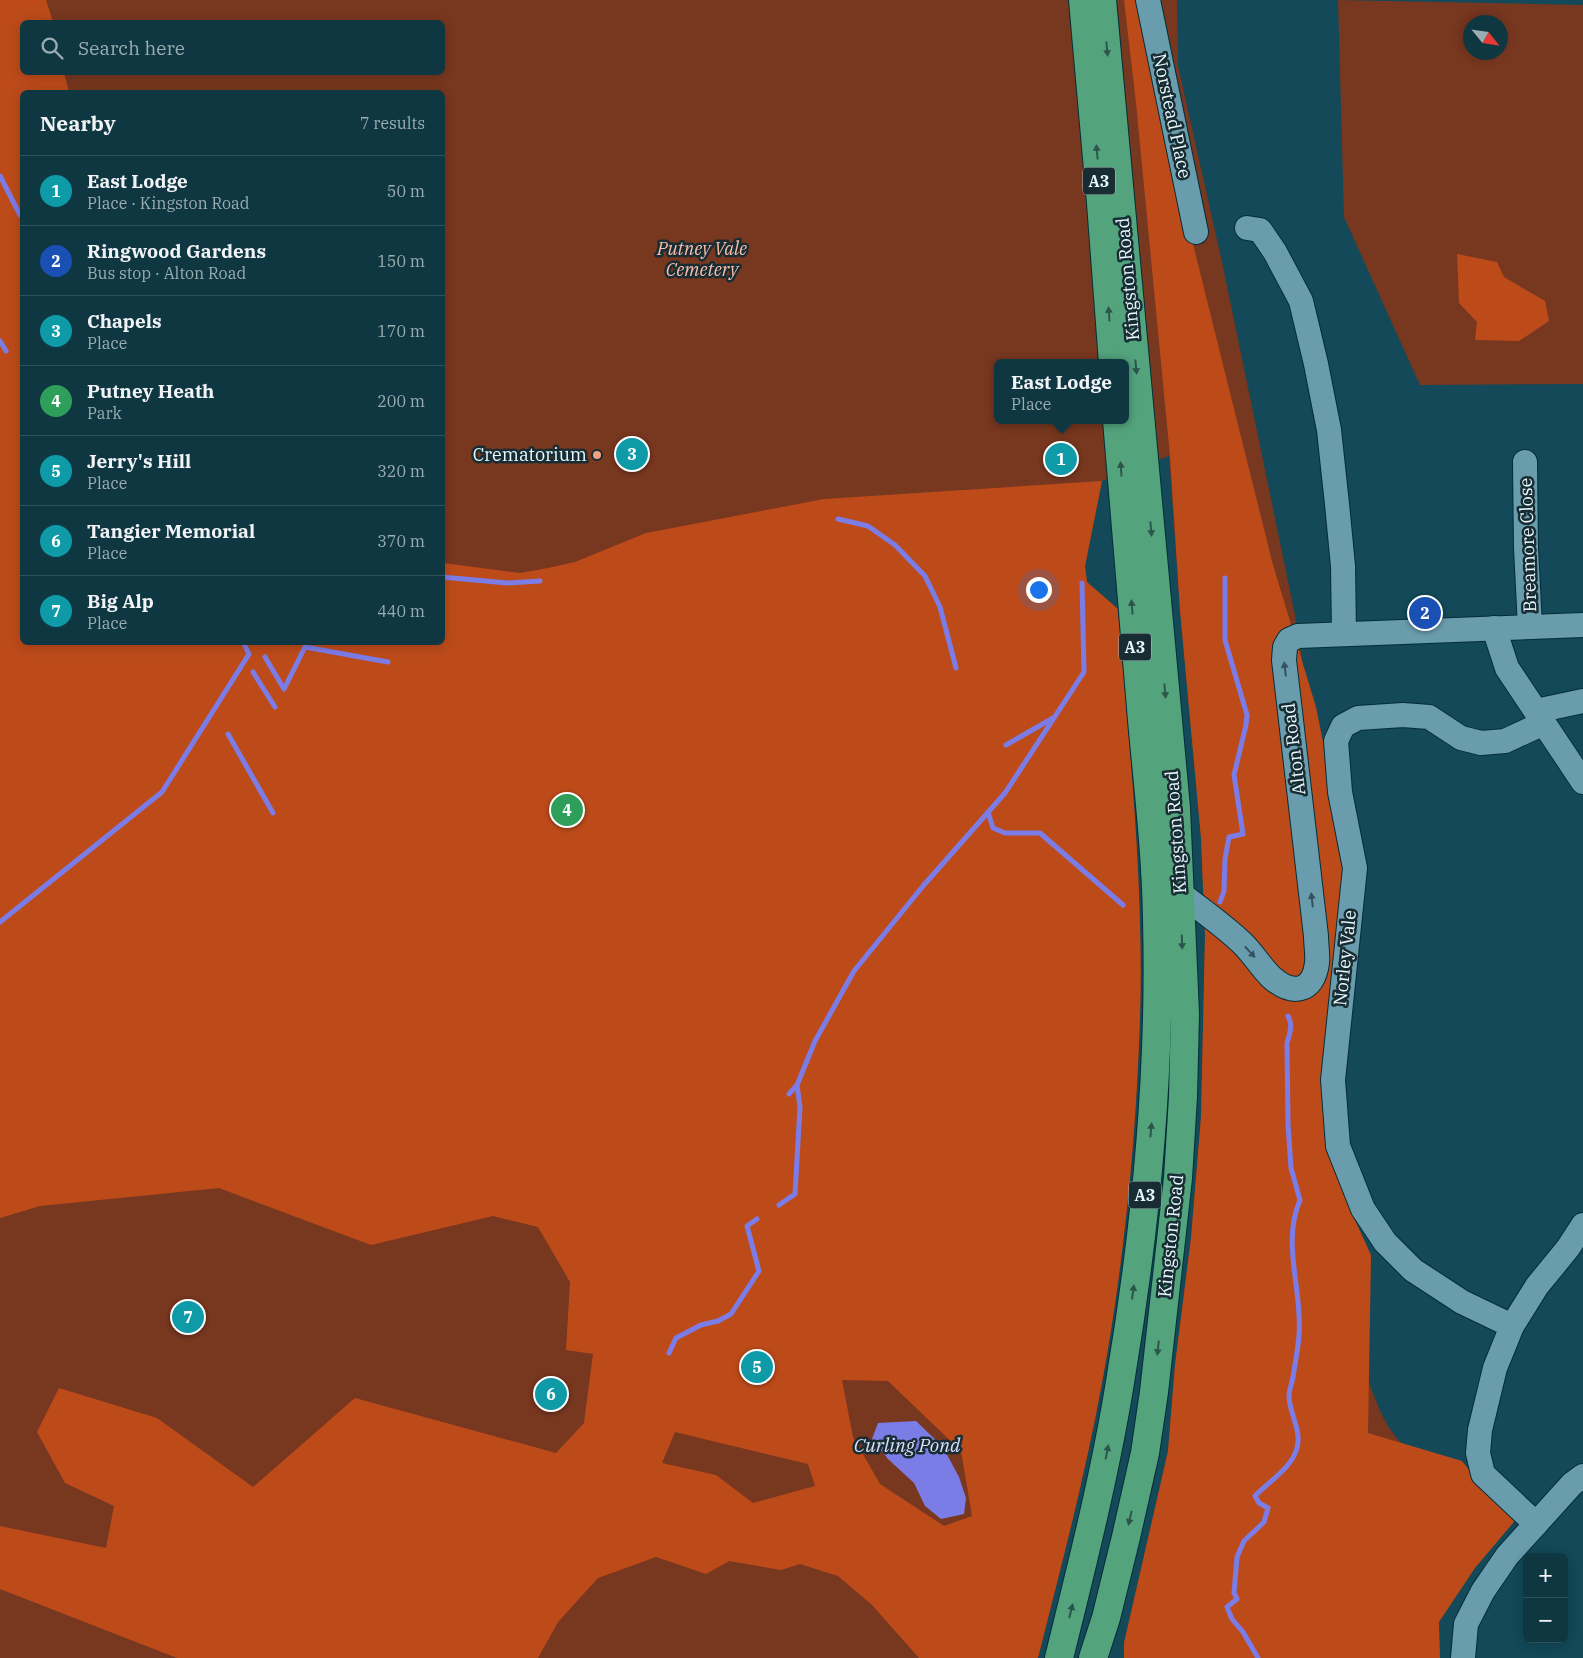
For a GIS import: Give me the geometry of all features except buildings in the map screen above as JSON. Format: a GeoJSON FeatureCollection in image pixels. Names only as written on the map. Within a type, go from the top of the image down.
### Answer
{"type":"FeatureCollection","features":[{"type":"Feature","properties":{"kind":"highway","name":"Kingston Road"},"geometry":{"type":"LineString","coordinates":[[1083,0],[1113,359]]}},
{"type":"Feature","properties":{"kind":"highway","name":"Kingston Road"},"geometry":{"type":"LineString","coordinates":[[1093,1658],[1106,1618],[1145,1453],[1154,1392],[1178,1178],[1183,1097],[1185,1014],[1176,808],[1102,0]]}},
{"type":"Feature","properties":{"kind":"highway","name":"Kingston Road"},"geometry":{"type":"LineString","coordinates":[[1059,1658],[1104,1469],[1121,1376],[1143,1218],[1154,1107],[1158,993],[1158,922],[1155,854],[1130,589],[1117,424]]}},
{"type":"Feature","properties":{"kind":"highway"},"geometry":{"type":"LineString","coordinates":[[1106,1618],[1109,1658]]}},
{"type":"Feature","properties":{"kind":"street","name":"Norstead Place"},"geometry":{"type":"LineString","coordinates":[[1148,0],[1196,232]]}},
{"type":"Feature","properties":{"kind":"street"},"geometry":{"type":"LineString","coordinates":[[1247,228],[1260,230],[1275,252],[1301,301],[1329,430],[1343,566],[1344,633]]}},
{"type":"Feature","properties":{"kind":"street","name":"Breamore Close"},"geometry":{"type":"LineString","coordinates":[[1525,462],[1526,548],[1530,627]]}},
{"type":"Feature","properties":{"kind":"street","name":"Alton Road"},"geometry":{"type":"LineString","coordinates":[[1180,893],[1240,941],[1262,967],[1284,986],[1297,990],[1306,987],[1312,980],[1317,964],[1316,936],[1284,660],[1285,647],[1290,640],[1298,636],[1344,633],[1583,626]]}},
{"type":"Feature","properties":{"kind":"street"},"geometry":{"type":"LineString","coordinates":[[1494,628],[1506,668],[1583,782]]}},
{"type":"Feature","properties":{"kind":"street","name":"Norley Vale"},"geometry":{"type":"LineString","coordinates":[[1512,1326],[1462,1302],[1413,1270],[1385,1242],[1363,1209],[1338,1146],[1333,1080],[1355,868],[1340,792],[1336,741],[1343,726],[1358,718],[1403,715],[1429,717],[1462,738],[1481,743],[1504,740],[1540,717],[1583,701]]}},
{"type":"Feature","properties":{"kind":"street"},"geometry":{"type":"LineString","coordinates":[[1536,1524],[1483,1474],[1478,1453],[1480,1430],[1495,1368],[1512,1326],[1537,1286],[1568,1248],[1583,1224]]}},
{"type":"Feature","properties":{"kind":"street"},"geometry":{"type":"LineString","coordinates":[[1462,1658],[1466,1624],[1483,1591],[1508,1556],[1572,1484],[1583,1476]]}},
{"type":"Feature","properties":{"kind":"green space","name":"Putney Vale Cemetery"},"geometry":{"type":"Polygon","coordinates":[[[0,0],[1177,0],[1178,66],[1222,262],[1295,615],[1309,703],[1336,1269],[1370,1386],[1381,1413],[1389,1428],[1416,1463],[1124,1658],[1124,1643],[1168,1451],[1175,1365],[1191,1238],[1201,1117],[1205,935],[1201,838],[1180,610],[1169,456],[1102,481],[1085,566],[1087,582],[1118,609],[1138,865],[1141,967],[1140,1018],[1128,1201],[1110,1338],[1080,1487],[1038,1658],[0,1658],[0,0]]]}},
{"type":"Feature","properties":{"kind":"green space"},"geometry":{"type":"Polygon","coordinates":[[[1338,0],[1583,5],[1583,384],[1420,385],[1344,217],[1338,0]]]}},
{"type":"Feature","properties":{"kind":"shaded area"},"geometry":{"type":"Polygon","coordinates":[[[0,0],[46,0],[52,20],[20,20],[20,75],[65,75],[68,90],[20,90],[20,645],[445,645],[445,563],[520,573],[575,562],[646,533],[824,499],[1102,481],[1085,566],[1087,582],[1118,609],[1138,865],[1141,967],[1138,1064],[1128,1201],[1110,1338],[1080,1487],[1038,1658],[919,1658],[872,1605],[838,1576],[800,1564],[781,1570],[729,1561],[706,1574],[656,1557],[598,1578],[558,1622],[538,1658],[177,1658],[0,1589],[0,1526],[106,1548],[114,1506],[65,1483],[37,1432],[59,1388],[157,1418],[253,1487],[355,1398],[556,1453],[584,1423],[593,1354],[566,1350],[570,1282],[538,1227],[493,1216],[371,1245],[219,1188],[40,1206],[0,1218],[0,0]],[[842,1380],[853,1437],[880,1484],[944,1526],[972,1516],[961,1451],[888,1381],[842,1380]],[[675,1432],[662,1463],[716,1475],[753,1503],[815,1486],[808,1464],[675,1432]]]}},
{"type":"Feature","properties":{"kind":"shaded area"},"geometry":{"type":"Polygon","coordinates":[[[1124,0],[1139,0],[1182,200],[1273,565],[1316,707],[1346,856],[1330,1136],[1349,1207],[1371,1255],[1368,1433],[1462,1461],[1474,1476],[1518,1517],[1475,1568],[1439,1622],[1440,1658],[1124,1658],[1124,1643],[1168,1451],[1175,1365],[1191,1238],[1201,1117],[1205,935],[1201,838],[1180,610],[1170,456],[1136,103],[1124,0]]]}},
{"type":"Feature","properties":{"kind":"shaded area"},"geometry":{"type":"Polygon","coordinates":[[[1457,254],[1497,262],[1504,277],[1545,301],[1549,321],[1519,341],[1475,340],[1477,322],[1459,303],[1457,254]]]}},
{"type":"Feature","properties":{"kind":"water","name":"Curling Pond"},"geometry":{"type":"Polygon","coordinates":[[[916,1421],[943,1447],[959,1477],[966,1498],[964,1514],[941,1519],[925,1506],[914,1483],[888,1459],[872,1439],[878,1423],[916,1421]]]}},
{"type":"Feature","properties":{"kind":"waterway"},"geometry":{"type":"LineString","coordinates":[[0,176],[20,215]]}},
{"type":"Feature","properties":{"kind":"waterway"},"geometry":{"type":"LineString","coordinates":[[0,341],[6,351]]}},
{"type":"Feature","properties":{"kind":"waterway"},"geometry":{"type":"LineString","coordinates":[[838,519],[868,526],[895,545],[925,576],[940,607],[956,668]]}},
{"type":"Feature","properties":{"kind":"waterway"},"geometry":{"type":"LineString","coordinates":[[445,577],[507,583],[540,581]]}},
{"type":"Feature","properties":{"kind":"waterway"},"geometry":{"type":"LineString","coordinates":[[1220,902],[1224,891],[1225,859],[1229,837],[1243,834],[1234,775],[1247,715],[1225,640],[1225,578]]}},
{"type":"Feature","properties":{"kind":"waterway"},"geometry":{"type":"LineString","coordinates":[[789,1094],[797,1085],[815,1041],[854,971],[923,886],[1005,793],[1084,672],[1082,583]]}},
{"type":"Feature","properties":{"kind":"waterway"},"geometry":{"type":"LineString","coordinates":[[0,922],[162,792],[249,654],[244,645]]}},
{"type":"Feature","properties":{"kind":"waterway"},"geometry":{"type":"LineString","coordinates":[[265,657],[284,689],[305,647],[388,662]]}},
{"type":"Feature","properties":{"kind":"waterway"},"geometry":{"type":"LineString","coordinates":[[253,672],[275,707]]}},
{"type":"Feature","properties":{"kind":"waterway"},"geometry":{"type":"LineString","coordinates":[[1006,745],[1053,718]]}},
{"type":"Feature","properties":{"kind":"waterway"},"geometry":{"type":"LineString","coordinates":[[228,734],[273,813]]}},
{"type":"Feature","properties":{"kind":"waterway"},"geometry":{"type":"LineString","coordinates":[[988,812],[993,828],[1005,833],[1040,833],[1123,905]]}},
{"type":"Feature","properties":{"kind":"waterway"},"geometry":{"type":"LineString","coordinates":[[1258,1658],[1243,1632],[1232,1619],[1227,1607],[1237,1599],[1234,1593],[1237,1557],[1244,1541],[1264,1522],[1268,1508],[1259,1503],[1255,1496],[1290,1462],[1297,1448],[1298,1441],[1297,1428],[1289,1396],[1299,1336],[1292,1233],[1300,1200],[1291,1168],[1288,1124],[1287,1043],[1291,1026],[1288,1016]]}},
{"type":"Feature","properties":{"kind":"waterway"},"geometry":{"type":"LineString","coordinates":[[779,1205],[795,1194],[800,1107],[797,1085]]}},
{"type":"Feature","properties":{"kind":"waterway"},"geometry":{"type":"LineString","coordinates":[[669,1353],[676,1338],[701,1325],[718,1321],[731,1314],[759,1271],[747,1226],[757,1219]]}},
{"type":"Feature","properties":{"kind":"place","name":"Chapels"},"geometry":{"type":"Point","coordinates":[632,454]}},
{"type":"Feature","properties":{"kind":"place","name":"Crematorium"},"geometry":{"type":"Point","coordinates":[597,455]}},
{"type":"Feature","properties":{"kind":"place","name":"East Lodge"},"geometry":{"type":"Point","coordinates":[1061,459]}},
{"type":"Feature","properties":{"kind":"place","name":"Ringwood Gardens"},"geometry":{"type":"Point","coordinates":[1425,613]}},
{"type":"Feature","properties":{"kind":"place","name":"Putney Heath"},"geometry":{"type":"Point","coordinates":[567,810]}},
{"type":"Feature","properties":{"kind":"place","name":"Big Alp"},"geometry":{"type":"Point","coordinates":[188,1317]}},
{"type":"Feature","properties":{"kind":"place","name":"Jerry's Hill"},"geometry":{"type":"Point","coordinates":[757,1367]}},
{"type":"Feature","properties":{"kind":"place","name":"Tangier Memorial"},"geometry":{"type":"Point","coordinates":[551,1394]}}]}
